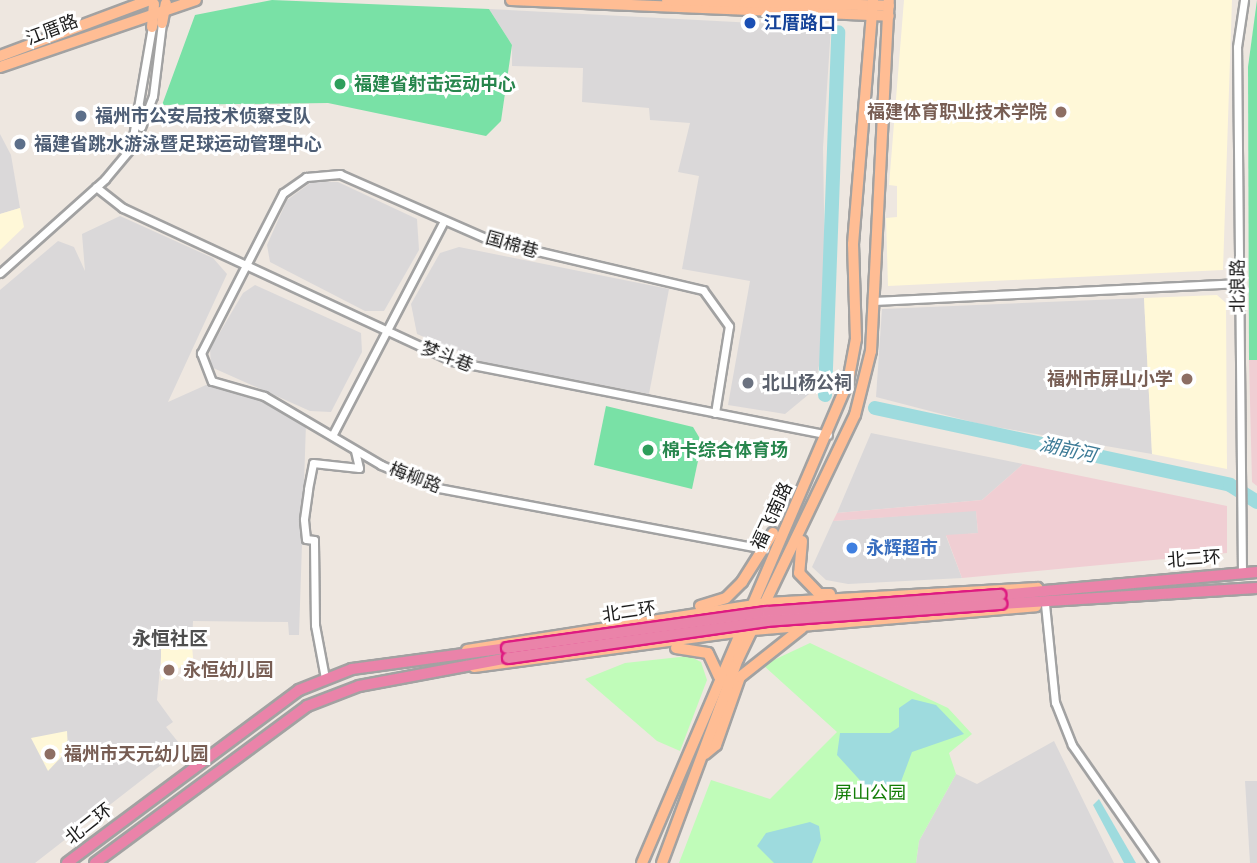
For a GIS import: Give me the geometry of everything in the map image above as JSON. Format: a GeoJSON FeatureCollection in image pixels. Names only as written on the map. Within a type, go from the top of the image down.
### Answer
{"type":"FeatureCollection","features":[{"type":"Feature","properties":{"kind":"highway","name":"北二环"},"geometry":{"type":"LineString","coordinates":[[1001,599],[1046,588],[1257,572]]}},
{"type":"Feature","properties":{"kind":"highway","name":"北二环"},"geometry":{"type":"LineString","coordinates":[[67,863],[245,725],[325,678],[459,652],[507,653],[767,621],[1001,599],[1061,602],[1257,588]]}},
{"type":"Feature","properties":{"kind":"highway","name":"北二环"},"geometry":{"type":"LineString","coordinates":[[95,863],[307,705],[359,686],[467,667],[507,653]]}},
{"type":"Feature","properties":{"kind":"main road","name":"江厝路"},"geometry":{"type":"LineString","coordinates":[[0,56],[152,3],[196,0]]}},
{"type":"Feature","properties":{"kind":"main road"},"geometry":{"type":"LineString","coordinates":[[511,0],[889,7]]}},
{"type":"Feature","properties":{"kind":"main road"},"geometry":{"type":"LineString","coordinates":[[667,0],[873,7]]}},
{"type":"Feature","properties":{"kind":"main road","name":"江厝路"},"geometry":{"type":"LineString","coordinates":[[0,67],[152,3]]}},
{"type":"Feature","properties":{"kind":"main road"},"geometry":{"type":"LineString","coordinates":[[152,3],[157,25]]}},
{"type":"Feature","properties":{"kind":"main road"},"geometry":{"type":"LineString","coordinates":[[157,25],[166,3]]}},
{"type":"Feature","properties":{"kind":"main road","name":"福飞南路"},"geometry":{"type":"LineString","coordinates":[[642,863],[748,604],[828,436],[856,339],[853,244],[873,7]]}},
{"type":"Feature","properties":{"kind":"main road","name":"福飞南路"},"geometry":{"type":"LineString","coordinates":[[662,863],[753,630],[806,525],[855,415],[871,351],[871,301],[889,7]]}},
{"type":"Feature","properties":{"kind":"main road"},"geometry":{"type":"LineString","coordinates":[[681,612],[726,598],[766,550],[828,436]]}},
{"type":"Feature","properties":{"kind":"main road"},"geometry":{"type":"LineString","coordinates":[[806,525],[799,573],[819,594],[890,596]]}},
{"type":"Feature","properties":{"kind":"main road"},"geometry":{"type":"LineString","coordinates":[[459,652],[681,612],[767,603],[1046,588]]}},
{"type":"Feature","properties":{"kind":"main road"},"geometry":{"type":"LineString","coordinates":[[846,598],[848,623]]}},
{"type":"Feature","properties":{"kind":"main road"},"geometry":{"type":"LineString","coordinates":[[589,655],[738,631],[1061,602]]}},
{"type":"Feature","properties":{"kind":"main road"},"geometry":{"type":"LineString","coordinates":[[639,619],[644,646]]}},
{"type":"Feature","properties":{"kind":"main road"},"geometry":{"type":"LineString","coordinates":[[704,754],[716,745],[740,677],[766,650],[808,625]]}},
{"type":"Feature","properties":{"kind":"main road"},"geometry":{"type":"LineString","coordinates":[[467,667],[693,647],[716,660],[719,677]]}},
{"type":"Feature","properties":{"kind":"street","name":"北浪路"},"geometry":{"type":"LineString","coordinates":[[1242,573],[1237,47],[1244,0]]}},
{"type":"Feature","properties":{"kind":"street"},"geometry":{"type":"LineString","coordinates":[[0,273],[96,187],[137,134],[157,25]]}},
{"type":"Feature","properties":{"kind":"street","name":"国棉巷"},"geometry":{"type":"LineString","coordinates":[[245,263],[283,193],[322,173],[356,180],[444,221],[534,253],[703,290],[729,326],[715,413]]}},
{"type":"Feature","properties":{"kind":"street","name":"梦斗巷"},"geometry":{"type":"LineString","coordinates":[[96,187],[123,208],[385,331],[482,370],[828,436]]}},
{"type":"Feature","properties":{"kind":"street"},"geometry":{"type":"LineString","coordinates":[[332,434],[444,221]]}},
{"type":"Feature","properties":{"kind":"street","name":"梅柳路"},"geometry":{"type":"LineString","coordinates":[[245,263],[203,347],[206,374],[222,386],[264,396],[355,449],[433,487],[766,550]]}},
{"type":"Feature","properties":{"kind":"street"},"geometry":{"type":"LineString","coordinates":[[871,301],[1238,284]]}},
{"type":"Feature","properties":{"kind":"street"},"geometry":{"type":"LineString","coordinates":[[325,678],[316,625],[314,540],[306,539],[304,519],[313,463],[359,468],[355,449]]}},
{"type":"Feature","properties":{"kind":"street"},"geometry":{"type":"LineString","coordinates":[[1045,604],[1055,702],[1072,745],[1154,863]]}},
{"type":"Feature","properties":{"kind":"shaded area","name":"福建体育职业技术学院"},"geometry":{"type":"Polygon","coordinates":[[[904,0],[1232,0],[1223,270],[888,286],[886,218],[897,217],[897,186],[889,185],[904,0]]]}},
{"type":"Feature","properties":{"kind":"shaded area"},"geometry":{"type":"Polygon","coordinates":[[[489,9],[831,27],[823,148],[826,331],[814,390],[785,414],[728,405],[750,281],[682,269],[699,176],[678,172],[690,123],[650,120],[649,108],[582,102],[583,68],[512,66],[512,45],[489,9]]]}},
{"type":"Feature","properties":{"kind":"shaded area"},"geometry":{"type":"Polygon","coordinates":[[[0,134],[11,155],[20,208],[0,214],[0,134]]]}},
{"type":"Feature","properties":{"kind":"shaded area"},"geometry":{"type":"Polygon","coordinates":[[[313,181],[338,182],[417,219],[419,250],[384,311],[365,311],[270,262],[267,245],[287,200],[313,181]]]}},
{"type":"Feature","properties":{"kind":"shaded area"},"geometry":{"type":"Polygon","coordinates":[[[20,208],[24,227],[0,250],[0,214],[20,208]]]}},
{"type":"Feature","properties":{"kind":"shaded area"},"geometry":{"type":"Polygon","coordinates":[[[120,216],[213,258],[227,274],[168,402],[206,385],[238,386],[306,423],[299,635],[289,635],[288,622],[193,621],[192,645],[162,646],[157,700],[173,722],[166,727],[183,748],[35,863],[0,863],[0,290],[58,241],[74,247],[85,271],[82,234],[120,216]]]}},
{"type":"Feature","properties":{"kind":"shaded area"},"geometry":{"type":"Polygon","coordinates":[[[459,247],[669,289],[649,394],[482,362],[417,334],[411,304],[440,253],[459,247]]]}},
{"type":"Feature","properties":{"kind":"shaded area"},"geometry":{"type":"Polygon","coordinates":[[[255,285],[361,333],[362,352],[331,412],[310,411],[211,367],[210,349],[243,293],[255,285]]]}},
{"type":"Feature","properties":{"kind":"shaded area","name":"福州市屏山小学"},"geometry":{"type":"Polygon","coordinates":[[[1217,295],[1226,303],[1227,469],[1152,454],[1144,298],[1217,295]]]}},
{"type":"Feature","properties":{"kind":"shaded area"},"geometry":{"type":"Polygon","coordinates":[[[1144,298],[1152,454],[984,425],[876,397],[882,309],[1144,298]]]}},
{"type":"Feature","properties":{"kind":"shaded area"},"geometry":{"type":"Polygon","coordinates":[[[1249,360],[1257,360],[1257,486],[1252,482],[1249,360]]]}},
{"type":"Feature","properties":{"kind":"shaded area"},"geometry":{"type":"Polygon","coordinates":[[[871,433],[1023,464],[982,500],[837,513],[871,433]]]}},
{"type":"Feature","properties":{"kind":"shaded area"},"geometry":{"type":"Polygon","coordinates":[[[1023,464],[1227,506],[1227,553],[962,578],[946,535],[978,533],[976,511],[833,521],[837,513],[982,500],[1023,464]]]}},
{"type":"Feature","properties":{"kind":"shaded area"},"geometry":{"type":"Polygon","coordinates":[[[976,510],[978,533],[946,536],[962,578],[848,584],[826,580],[812,567],[833,521],[976,510]]]}},
{"type":"Feature","properties":{"kind":"shaded area","name":"永恒幼儿园"},"geometry":{"type":"Polygon","coordinates":[[[192,645],[193,658],[161,681],[161,646],[192,645]]]}},
{"type":"Feature","properties":{"kind":"shaded area","name":"福州市天元幼儿园"},"geometry":{"type":"Polygon","coordinates":[[[67,731],[68,750],[48,771],[31,738],[67,731]]]}},
{"type":"Feature","properties":{"kind":"shaded area"},"geometry":{"type":"Polygon","coordinates":[[[1054,741],[1114,863],[916,863],[919,841],[956,774],[977,784],[1054,741]]]}},
{"type":"Feature","properties":{"kind":"shaded area"},"geometry":{"type":"Polygon","coordinates":[[[1245,781],[1257,781],[1257,863],[1250,863],[1245,781]]]}},
{"type":"Feature","properties":{"kind":"green space","name":"福建省射击运动中心"},"geometry":{"type":"Polygon","coordinates":[[[272,0],[489,9],[512,45],[501,121],[486,136],[328,103],[162,105],[195,15],[272,0]]]}},
{"type":"Feature","properties":{"kind":"green space"},"geometry":{"type":"Polygon","coordinates":[[[1257,0],[1257,360],[1249,360],[1248,67],[1257,0]]]}},
{"type":"Feature","properties":{"kind":"green space","name":"棉卡综合体育场"},"geometry":{"type":"Polygon","coordinates":[[[606,406],[693,427],[702,442],[692,489],[594,465],[606,406]]]}},
{"type":"Feature","properties":{"kind":"green space","name":"屏山公园"},"geometry":{"type":"Polygon","coordinates":[[[810,643],[948,708],[972,734],[949,753],[956,774],[919,841],[916,863],[679,863],[711,780],[770,799],[837,732],[763,665],[810,643]]]}},
{"type":"Feature","properties":{"kind":"green space"},"geometry":{"type":"Polygon","coordinates":[[[689,656],[701,662],[707,680],[680,751],[657,741],[585,679],[625,663],[689,656]]]}},
{"type":"Feature","properties":{"kind":"water"},"geometry":{"type":"Polygon","coordinates":[[[912,699],[936,705],[964,734],[912,752],[899,787],[888,794],[867,788],[837,755],[840,733],[890,733],[899,727],[899,708],[912,699]]]}},
{"type":"Feature","properties":{"kind":"water"},"geometry":{"type":"Polygon","coordinates":[[[1099,799],[1136,863],[1124,863],[1093,805],[1099,799]]]}},
{"type":"Feature","properties":{"kind":"water"},"geometry":{"type":"Polygon","coordinates":[[[810,822],[819,826],[821,840],[812,863],[774,863],[757,846],[766,833],[810,822]]]}},
{"type":"Feature","properties":{"kind":"waterway","name":"湖前河"},"geometry":{"type":"LineString","coordinates":[[825,395],[838,32]]}},
{"type":"Feature","properties":{"kind":"waterway","name":"湖前河"},"geometry":{"type":"LineString","coordinates":[[875,408],[1230,485],[1257,502]]}},
{"type":"Feature","properties":{"kind":"place","name":"江厝路口"},"geometry":{"type":"Point","coordinates":[750,23]}},
{"type":"Feature","properties":{"kind":"place","name":"福建省射击运动中心"},"geometry":{"type":"Point","coordinates":[340,84]}},
{"type":"Feature","properties":{"kind":"place","name":"福建体育职业技术学院"},"geometry":{"type":"Point","coordinates":[1061,112]}},
{"type":"Feature","properties":{"kind":"place","name":"福州市公安局技术侦察支队"},"geometry":{"type":"Point","coordinates":[81,116]}},
{"type":"Feature","properties":{"kind":"place","name":"福建省跳水游泳暨足球运动管理中心"},"geometry":{"type":"Point","coordinates":[20,144]}},
{"type":"Feature","properties":{"kind":"place","name":"福州市屏山小学"},"geometry":{"type":"Point","coordinates":[1187,379]}},
{"type":"Feature","properties":{"kind":"place","name":"北山杨公祠"},"geometry":{"type":"Point","coordinates":[748,383]}},
{"type":"Feature","properties":{"kind":"place","name":"棉卡综合体育场"},"geometry":{"type":"Point","coordinates":[648,450]}},
{"type":"Feature","properties":{"kind":"place","name":"永辉超市"},"geometry":{"type":"Point","coordinates":[852,548]}},
{"type":"Feature","properties":{"kind":"place","name":"永恒幼儿园"},"geometry":{"type":"Point","coordinates":[169,670]}},
{"type":"Feature","properties":{"kind":"place","name":"福州市天元幼儿园"},"geometry":{"type":"Point","coordinates":[50,754]}},
{"type":"Feature","properties":{"kind":"district","name":"永恒社区"},"geometry":{"type":"Point","coordinates":[170,639]}}]}
